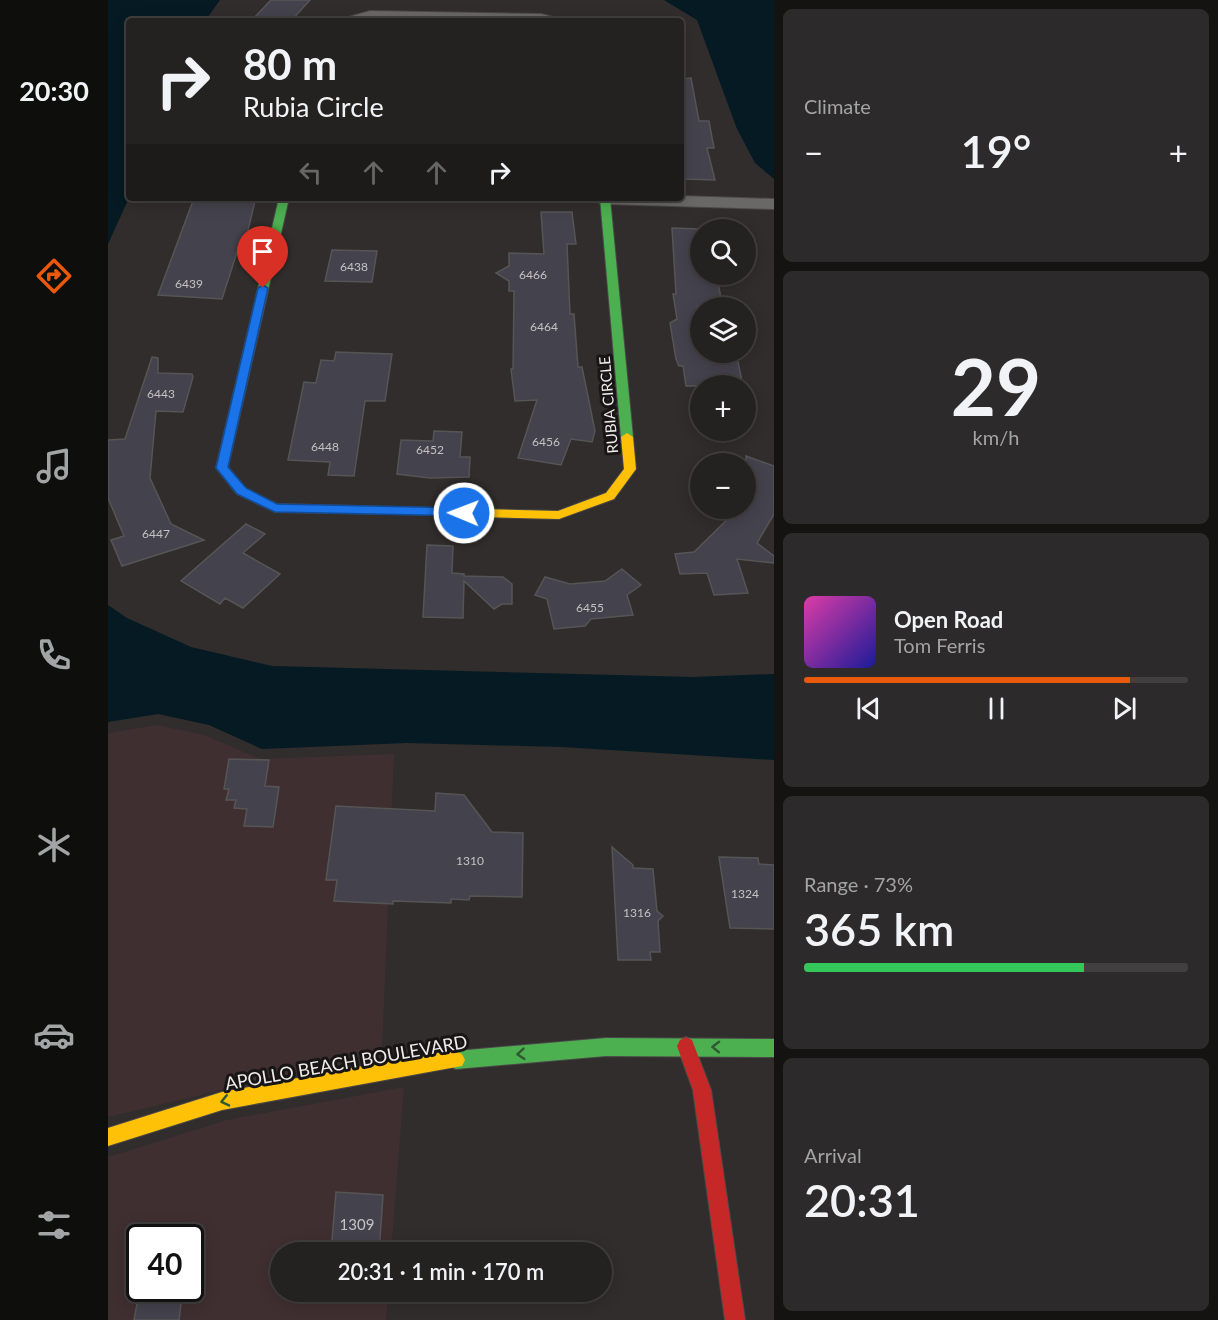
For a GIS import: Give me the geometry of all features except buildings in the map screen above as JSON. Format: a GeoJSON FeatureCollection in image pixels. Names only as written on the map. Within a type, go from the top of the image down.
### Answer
{"type":"FeatureCollection","features":[{"type":"Feature","properties":{"kind":"street"},"geometry":{"type":"LineString","coordinates":[[360,18],[370,15],[541,18]]}},
{"type":"Feature","properties":{"kind":"street","name":"RUBIA CIRCLE"},"geometry":{"type":"LineString","coordinates":[[283,201],[222,468],[241,491],[275,508],[559,515],[610,496],[630,469],[605,201]]}},
{"type":"Feature","properties":{"kind":"street"},"geometry":{"type":"LineString","coordinates":[[684,201],[774,204]]}},
{"type":"Feature","properties":{"kind":"street"},"geometry":{"type":"LineString","coordinates":[[686,1046],[702,1090],[735,1320]]}},
{"type":"Feature","properties":{"kind":"street","name":"APOLLO BEACH BOULEVARD"},"geometry":{"type":"LineString","coordinates":[[108,1137],[222,1101],[434,1062],[606,1047],[774,1048]]}},
{"type":"Feature","properties":{"kind":"shaded area"},"geometry":{"type":"Polygon","coordinates":[[[157,725],[204,735],[260,759],[394,754],[382,1052],[108,1117],[108,733],[157,725]]]}},
{"type":"Feature","properties":{"kind":"shaded area"},"geometry":{"type":"Polygon","coordinates":[[[404,1087],[392,1242],[270,1242],[270,1302],[387,1302],[386,1320],[108,1320],[108,1157],[227,1120],[404,1087]]]}},
{"type":"Feature","properties":{"kind":"water"},"geometry":{"type":"Polygon","coordinates":[[[108,0],[220,0],[207,18],[126,18],[128,201],[108,244],[108,0]]]}},
{"type":"Feature","properties":{"kind":"water"},"geometry":{"type":"Polygon","coordinates":[[[664,0],[774,0],[774,179],[755,163],[737,129],[697,20],[664,0]]]}},
{"type":"Feature","properties":{"kind":"water"},"geometry":{"type":"Polygon","coordinates":[[[108,605],[127,618],[191,647],[272,666],[693,677],[774,674],[774,760],[562,747],[407,743],[262,749],[209,725],[158,714],[108,722],[108,605]]]}},
{"type":"Feature","properties":{"kind":"traffic: fast"},"geometry":{"type":"LineString","coordinates":[[283,201],[222,468],[241,491],[275,508],[438,512]]}},
{"type":"Feature","properties":{"kind":"traffic: fast"},"geometry":{"type":"LineString","coordinates":[[605,201],[627,437]]}},
{"type":"Feature","properties":{"kind":"traffic: fast"},"geometry":{"type":"LineString","coordinates":[[456,1060],[606,1047],[774,1048]]}},
{"type":"Feature","properties":{"kind":"traffic: slow"},"geometry":{"type":"LineString","coordinates":[[438,512],[559,515],[610,496],[630,469],[627,437]]}},
{"type":"Feature","properties":{"kind":"traffic: slow"},"geometry":{"type":"LineString","coordinates":[[108,1137],[222,1101],[434,1062],[456,1060]]}},
{"type":"Feature","properties":{"kind":"traffic: jam"},"geometry":{"type":"LineString","coordinates":[[686,1046],[702,1090],[735,1320]]}},
{"type":"Feature","properties":{"kind":"route"},"geometry":{"type":"LineString","coordinates":[[263,288],[222,468],[241,491],[275,508],[464,513]]}}]}
